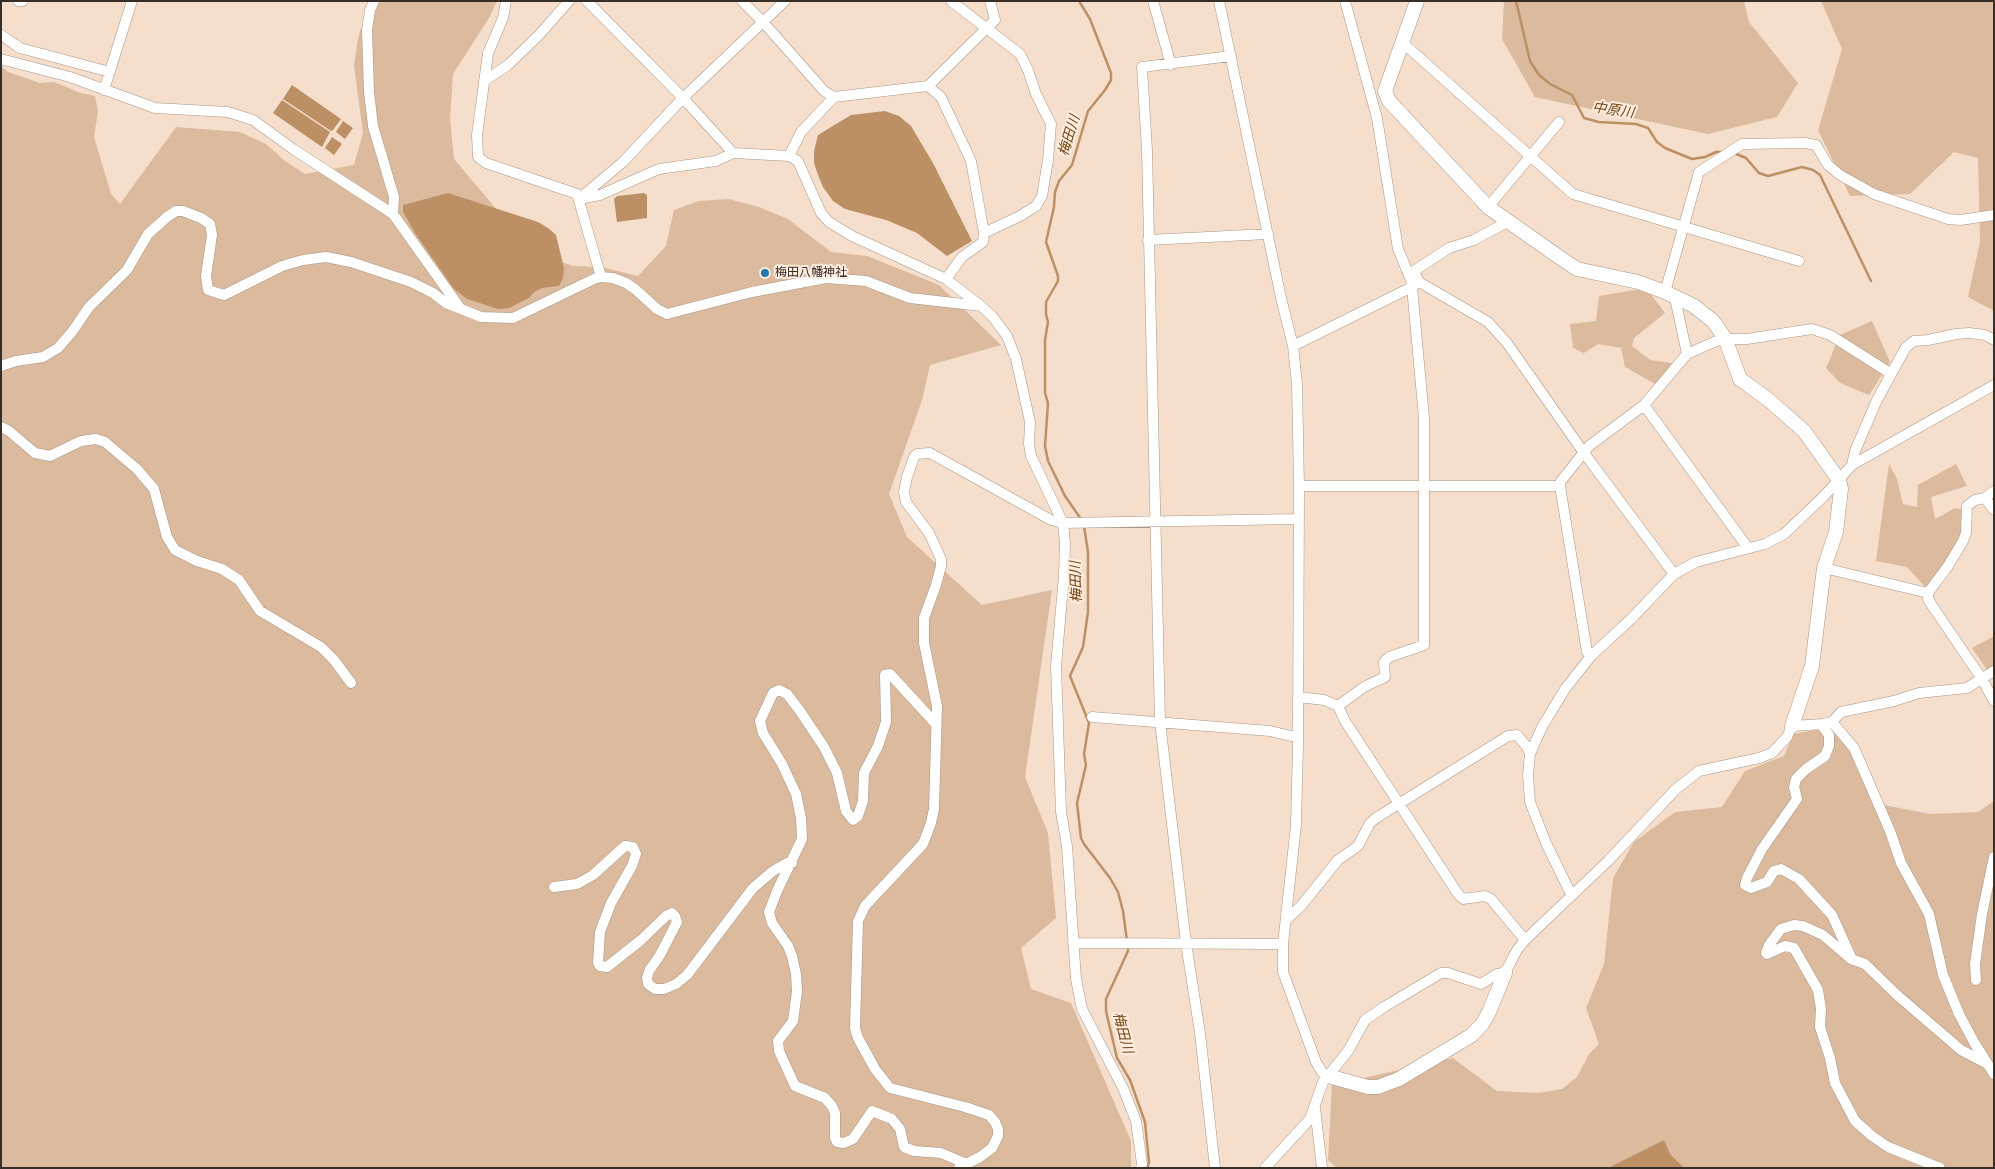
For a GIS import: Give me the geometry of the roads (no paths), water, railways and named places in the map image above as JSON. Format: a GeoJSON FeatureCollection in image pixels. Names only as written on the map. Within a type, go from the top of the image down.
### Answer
{"type":"FeatureCollection","features":[{"type":"Feature","properties":{"kind":"street"},"geometry":{"type":"LineString","coordinates":[[18,1],[23,1]]}},
{"type":"Feature","properties":{"kind":"street"},"geometry":{"type":"LineString","coordinates":[[104,90],[132,1]]}},
{"type":"Feature","properties":{"kind":"street"},"geometry":{"type":"LineString","coordinates":[[374,1],[370,10],[367,30],[369,92],[373,126],[394,197],[393,214]]}},
{"type":"Feature","properties":{"kind":"street"},"geometry":{"type":"LineString","coordinates":[[506,1],[503,18],[488,54],[477,135],[478,157],[486,163],[577,194],[601,277]]}},
{"type":"Feature","properties":{"kind":"street"},"geometry":{"type":"LineString","coordinates":[[484,81],[508,65],[539,35],[569,1]]}},
{"type":"Feature","properties":{"kind":"street"},"geometry":{"type":"LineString","coordinates":[[588,1],[683,98],[733,153]]}},
{"type":"Feature","properties":{"kind":"street"},"geometry":{"type":"LineString","coordinates":[[742,1],[824,91],[834,97],[928,86],[987,30],[995,20],[990,1]]}},
{"type":"Feature","properties":{"kind":"street"},"geometry":{"type":"LineString","coordinates":[[579,199],[623,162],[683,98],[785,1]]}},
{"type":"Feature","properties":{"kind":"street"},"geometry":{"type":"LineString","coordinates":[[950,1],[1020,54],[1036,94],[1051,124],[1042,196],[1036,206],[1020,216],[984,233]]}},
{"type":"Feature","properties":{"kind":"street"},"geometry":{"type":"LineString","coordinates":[[1153,1],[1171,65]]}},
{"type":"Feature","properties":{"kind":"street"},"geometry":{"type":"LineString","coordinates":[[1219,1],[1293,346],[1297,384],[1299,486],[1296,825],[1283,944],[1283,972],[1316,1062],[1322,1072],[1328,1076],[1378,1088],[1399,1079],[1472,1034],[1489,1012],[1505,973],[1517,950],[1525,940],[1608,861],[1676,788],[1699,771],[1760,758],[1772,753],[1787,737],[1812,666],[1824,568],[1836,532],[1841,489],[1839,480],[1804,431],[1770,401],[1740,379],[1725,338],[1713,321],[1694,306],[1638,282],[1578,269],[1488,207],[1389,101],[1385,92],[1417,1]]}},
{"type":"Feature","properties":{"kind":"street"},"geometry":{"type":"LineString","coordinates":[[1345,1],[1375,109],[1398,249],[1411,280],[1488,322],[1507,343],[1584,453],[1674,574]]}},
{"type":"Feature","properties":{"kind":"street"},"geometry":{"type":"LineString","coordinates":[[1,35],[20,48],[110,72]]}},
{"type":"Feature","properties":{"kind":"street"},"geometry":{"type":"LineString","coordinates":[[1403,43],[1529,157],[1573,194],[1799,261]]}},
{"type":"Feature","properties":{"kind":"street"},"geometry":{"type":"LineString","coordinates":[[1215,1168],[1200,1034],[1186,943],[1160,722],[1147,150],[1142,67],[1171,65],[1231,56]]}},
{"type":"Feature","properties":{"kind":"street"},"geometry":{"type":"LineString","coordinates":[[1,59],[70,78],[155,108],[228,112],[253,120],[293,149],[393,214],[461,309]]}},
{"type":"Feature","properties":{"kind":"street"},"geometry":{"type":"LineString","coordinates":[[928,86],[941,97],[971,161],[984,233],[983,242],[962,257],[946,279]]}},
{"type":"Feature","properties":{"kind":"street"},"geometry":{"type":"LineString","coordinates":[[789,156],[801,132],[834,97]]}},
{"type":"Feature","properties":{"kind":"street"},"geometry":{"type":"LineString","coordinates":[[1375,109],[1389,101]]}},
{"type":"Feature","properties":{"kind":"street"},"geometry":{"type":"LineString","coordinates":[[1488,207],[1558,122]]}},
{"type":"Feature","properties":{"kind":"street"},"geometry":{"type":"LineString","coordinates":[[1687,354],[1670,295],[1684,228],[1699,172],[1742,144],[1805,143],[1816,145],[1828,165],[1840,175],[1874,194],[1948,219],[1960,220],[1994,216]]}},
{"type":"Feature","properties":{"kind":"street"},"geometry":{"type":"LineString","coordinates":[[579,199],[600,196],[660,169],[716,161],[733,153],[789,156],[798,161],[821,213],[829,222],[852,236],[946,279],[981,306],[1004,332],[1016,359],[1030,422],[1028,444],[1031,456],[1063,523],[1065,551],[1056,666],[1061,812],[1067,846],[1076,979],[1082,1009],[1133,1110],[1136,1120],[1141,1168]]}},
{"type":"Feature","properties":{"kind":"street"},"geometry":{"type":"LineString","coordinates":[[1,366],[16,361],[43,357],[58,348],[72,332],[88,307],[127,270],[148,234],[176,211],[192,214],[210,224],[212,235],[206,276],[208,290],[224,295],[282,266],[303,260],[326,257],[351,262],[411,282],[433,293],[446,303],[482,317],[513,318],[601,277],[613,278],[626,283],[656,309],[667,314],[752,292],[826,278],[866,281],[910,298],[981,306]]}},
{"type":"Feature","properties":{"kind":"street"},"geometry":{"type":"LineString","coordinates":[[1338,706],[1364,687],[1385,677],[1384,662],[1388,657],[1424,645],[1424,418],[1414,271],[1450,248],[1474,240],[1508,220]]}},
{"type":"Feature","properties":{"kind":"street"},"geometry":{"type":"LineString","coordinates":[[1148,240],[1268,234]]}},
{"type":"Feature","properties":{"kind":"street"},"geometry":{"type":"LineString","coordinates":[[1293,346],[1416,284]]}},
{"type":"Feature","properties":{"kind":"street"},"geometry":{"type":"LineString","coordinates":[[1591,656],[1587,652],[1560,486],[1561,481],[1589,446],[1644,405],[1687,354],[1725,338],[1747,339],[1812,328],[1830,335],[1890,373]]}},
{"type":"Feature","properties":{"kind":"street"},"geometry":{"type":"LineString","coordinates":[[1852,465],[1854,451],[1890,373],[1906,347],[1914,341],[1969,333],[1994,340]]}},
{"type":"Feature","properties":{"kind":"street"},"geometry":{"type":"LineString","coordinates":[[1574,893],[1569,890],[1546,843],[1530,802],[1528,775],[1530,754],[1542,727],[1565,689],[1591,656],[1632,618],[1674,574],[1696,562],[1765,544],[1784,534],[1852,465],[1994,385]]}},
{"type":"Feature","properties":{"kind":"street"},"geometry":{"type":"LineString","coordinates":[[1644,405],[1748,548]]}},
{"type":"Feature","properties":{"kind":"street"},"geometry":{"type":"LineString","coordinates":[[1,427],[9,431],[35,453],[50,456],[81,441],[96,439],[105,442],[137,469],[154,489],[167,537],[175,550],[197,561],[222,569],[239,580],[260,611],[321,647],[334,660],[351,683]]}},
{"type":"Feature","properties":{"kind":"street"},"geometry":{"type":"LineString","coordinates":[[936,724],[890,674],[885,675],[886,722],[878,746],[864,773],[863,801],[858,816],[853,820],[846,810],[836,773],[824,747],[787,694],[779,690],[773,693],[760,721],[763,733],[782,764],[796,794],[801,818],[802,839],[769,912],[772,923],[790,951],[796,974],[797,991],[793,1021],[778,1041],[779,1051],[795,1086],[829,1101],[835,1113],[835,1138],[837,1142],[844,1143],[853,1139],[872,1111],[892,1119],[900,1129],[904,1148],[914,1151],[941,1153],[963,1166],[992,1148],[998,1136],[995,1122],[989,1115],[965,1107],[890,1088],[875,1069],[858,1038],[855,1028],[858,921],[865,906],[923,844],[931,823],[934,808],[937,706],[924,643],[924,618],[936,585],[941,559],[929,533],[906,502],[904,492],[914,457],[917,454],[930,453],[1051,520],[1063,523],[1298,519]]}},
{"type":"Feature","properties":{"kind":"street"},"geometry":{"type":"LineString","coordinates":[[1299,486],[1560,486]]}},
{"type":"Feature","properties":{"kind":"street"},"geometry":{"type":"LineString","coordinates":[[1994,491],[1985,498],[1975,500],[1967,506],[1963,541],[1948,566],[1928,593],[1928,599],[1982,679],[1994,701]]}},
{"type":"Feature","properties":{"kind":"street"},"geometry":{"type":"LineString","coordinates":[[1985,498],[1994,510]]}},
{"type":"Feature","properties":{"kind":"street"},"geometry":{"type":"LineString","coordinates":[[1824,568],[1928,593]]}},
{"type":"Feature","properties":{"kind":"street"},"geometry":{"type":"LineString","coordinates":[[1851,959],[1851,954],[1832,915],[1799,879],[1781,869],[1774,871],[1767,882],[1751,888],[1745,885],[1746,878],[1762,849],[1797,799],[1794,787],[1796,779],[1806,768],[1824,756],[1828,746],[1829,735],[1823,727],[1841,712],[1894,702],[1919,693],[1967,688],[1994,671]]}},
{"type":"Feature","properties":{"kind":"street"},"geometry":{"type":"LineString","coordinates":[[1298,697],[1324,700],[1338,706],[1345,721],[1458,894],[1463,899],[1485,896],[1491,899],[1525,940]]}},
{"type":"Feature","properties":{"kind":"street"},"geometry":{"type":"LineString","coordinates":[[1092,717],[1270,731],[1291,736],[1297,735]]}},
{"type":"Feature","properties":{"kind":"street"},"geometry":{"type":"LineString","coordinates":[[1792,726],[1828,723],[1854,748],[1890,831],[1900,863],[1929,914],[1943,975],[1956,1006],[1975,1044],[1994,1074]]}},
{"type":"Feature","properties":{"kind":"street"},"geometry":{"type":"LineString","coordinates":[[1287,919],[1301,906],[1338,860],[1358,846],[1370,823],[1508,736],[1517,735],[1530,754]]}},
{"type":"Feature","properties":{"kind":"street"},"geometry":{"type":"LineString","coordinates":[[554,887],[577,884],[593,875],[625,846],[633,847],[636,854],[632,866],[611,903],[600,932],[598,963],[600,966],[607,967],[666,916],[672,913],[676,916],[676,922],[660,955],[648,971],[647,978],[648,984],[656,989],[664,990],[676,984],[687,975],[754,888],[787,863],[792,863]]}},
{"type":"Feature","properties":{"kind":"street"},"geometry":{"type":"LineString","coordinates":[[1976,980],[1982,914],[1994,857]]}},
{"type":"Feature","properties":{"kind":"street"},"geometry":{"type":"LineString","coordinates":[[1940,1168],[1888,1147],[1872,1136],[1855,1120],[1835,1083],[1830,1058],[1820,1027],[1821,1009],[1818,990],[1794,948],[1785,946],[1769,954],[1766,953],[1769,945],[1781,929],[1794,924],[1823,934],[1851,959],[1865,964],[1896,995],[1961,1050],[1986,1063]]}},
{"type":"Feature","properties":{"kind":"street"},"geometry":{"type":"LineString","coordinates":[[1073,943],[1283,944]]}},
{"type":"Feature","properties":{"kind":"street"},"geometry":{"type":"LineString","coordinates":[[1265,1168],[1310,1119],[1320,1088],[1348,1051],[1365,1020],[1437,975],[1448,973],[1481,984],[1497,974],[1505,973]]}},
{"type":"Feature","properties":{"kind":"street"},"geometry":{"type":"LineString","coordinates":[[1315,1108],[1322,1168]]}},
{"type":"Feature","properties":{"kind":"waterway","name":"梅田川"},"geometry":{"type":"LineString","coordinates":[[1079,1],[1090,19],[1111,73],[1111,80],[1088,111],[1072,165],[1059,181],[1055,192],[1054,207],[1046,242],[1058,281],[1046,302],[1048,322],[1045,340],[1045,393],[1048,403],[1045,446],[1048,461],[1065,496],[1081,519]]}},
{"type":"Feature","properties":{"kind":"waterway","name":"中原川"},"geometry":{"type":"LineString","coordinates":[[1516,1],[1530,61],[1539,75],[1550,84],[1572,95],[1584,118],[1599,122],[1636,124],[1648,128],[1657,142],[1665,148],[1692,159],[1705,157],[1716,152],[1724,152]]}},
{"type":"Feature","properties":{"kind":"waterway","name":"中原川"},"geometry":{"type":"LineString","coordinates":[[1734,153],[1746,158],[1759,173],[1768,176],[1802,167],[1813,170],[1820,175],[1871,281]]}},
{"type":"Feature","properties":{"kind":"waterway","name":"梅田川"},"geometry":{"type":"LineString","coordinates":[[1084,526],[1088,552],[1088,612],[1083,647],[1070,676],[1089,723],[1084,754],[1086,765],[1077,803],[1081,838],[1118,892],[1127,941]]}},
{"type":"Feature","properties":{"kind":"waterway","name":"梅田川"},"geometry":{"type":"LineString","coordinates":[[1128,947],[1128,951],[1106,999],[1106,1011],[1117,1058],[1130,1080],[1145,1122],[1149,1162],[1147,1168]]}},
{"type":"Feature","properties":{"kind":"place","name":"梅田八幡神社"},"geometry":{"type":"Point","coordinates":[765,273]}}]}
